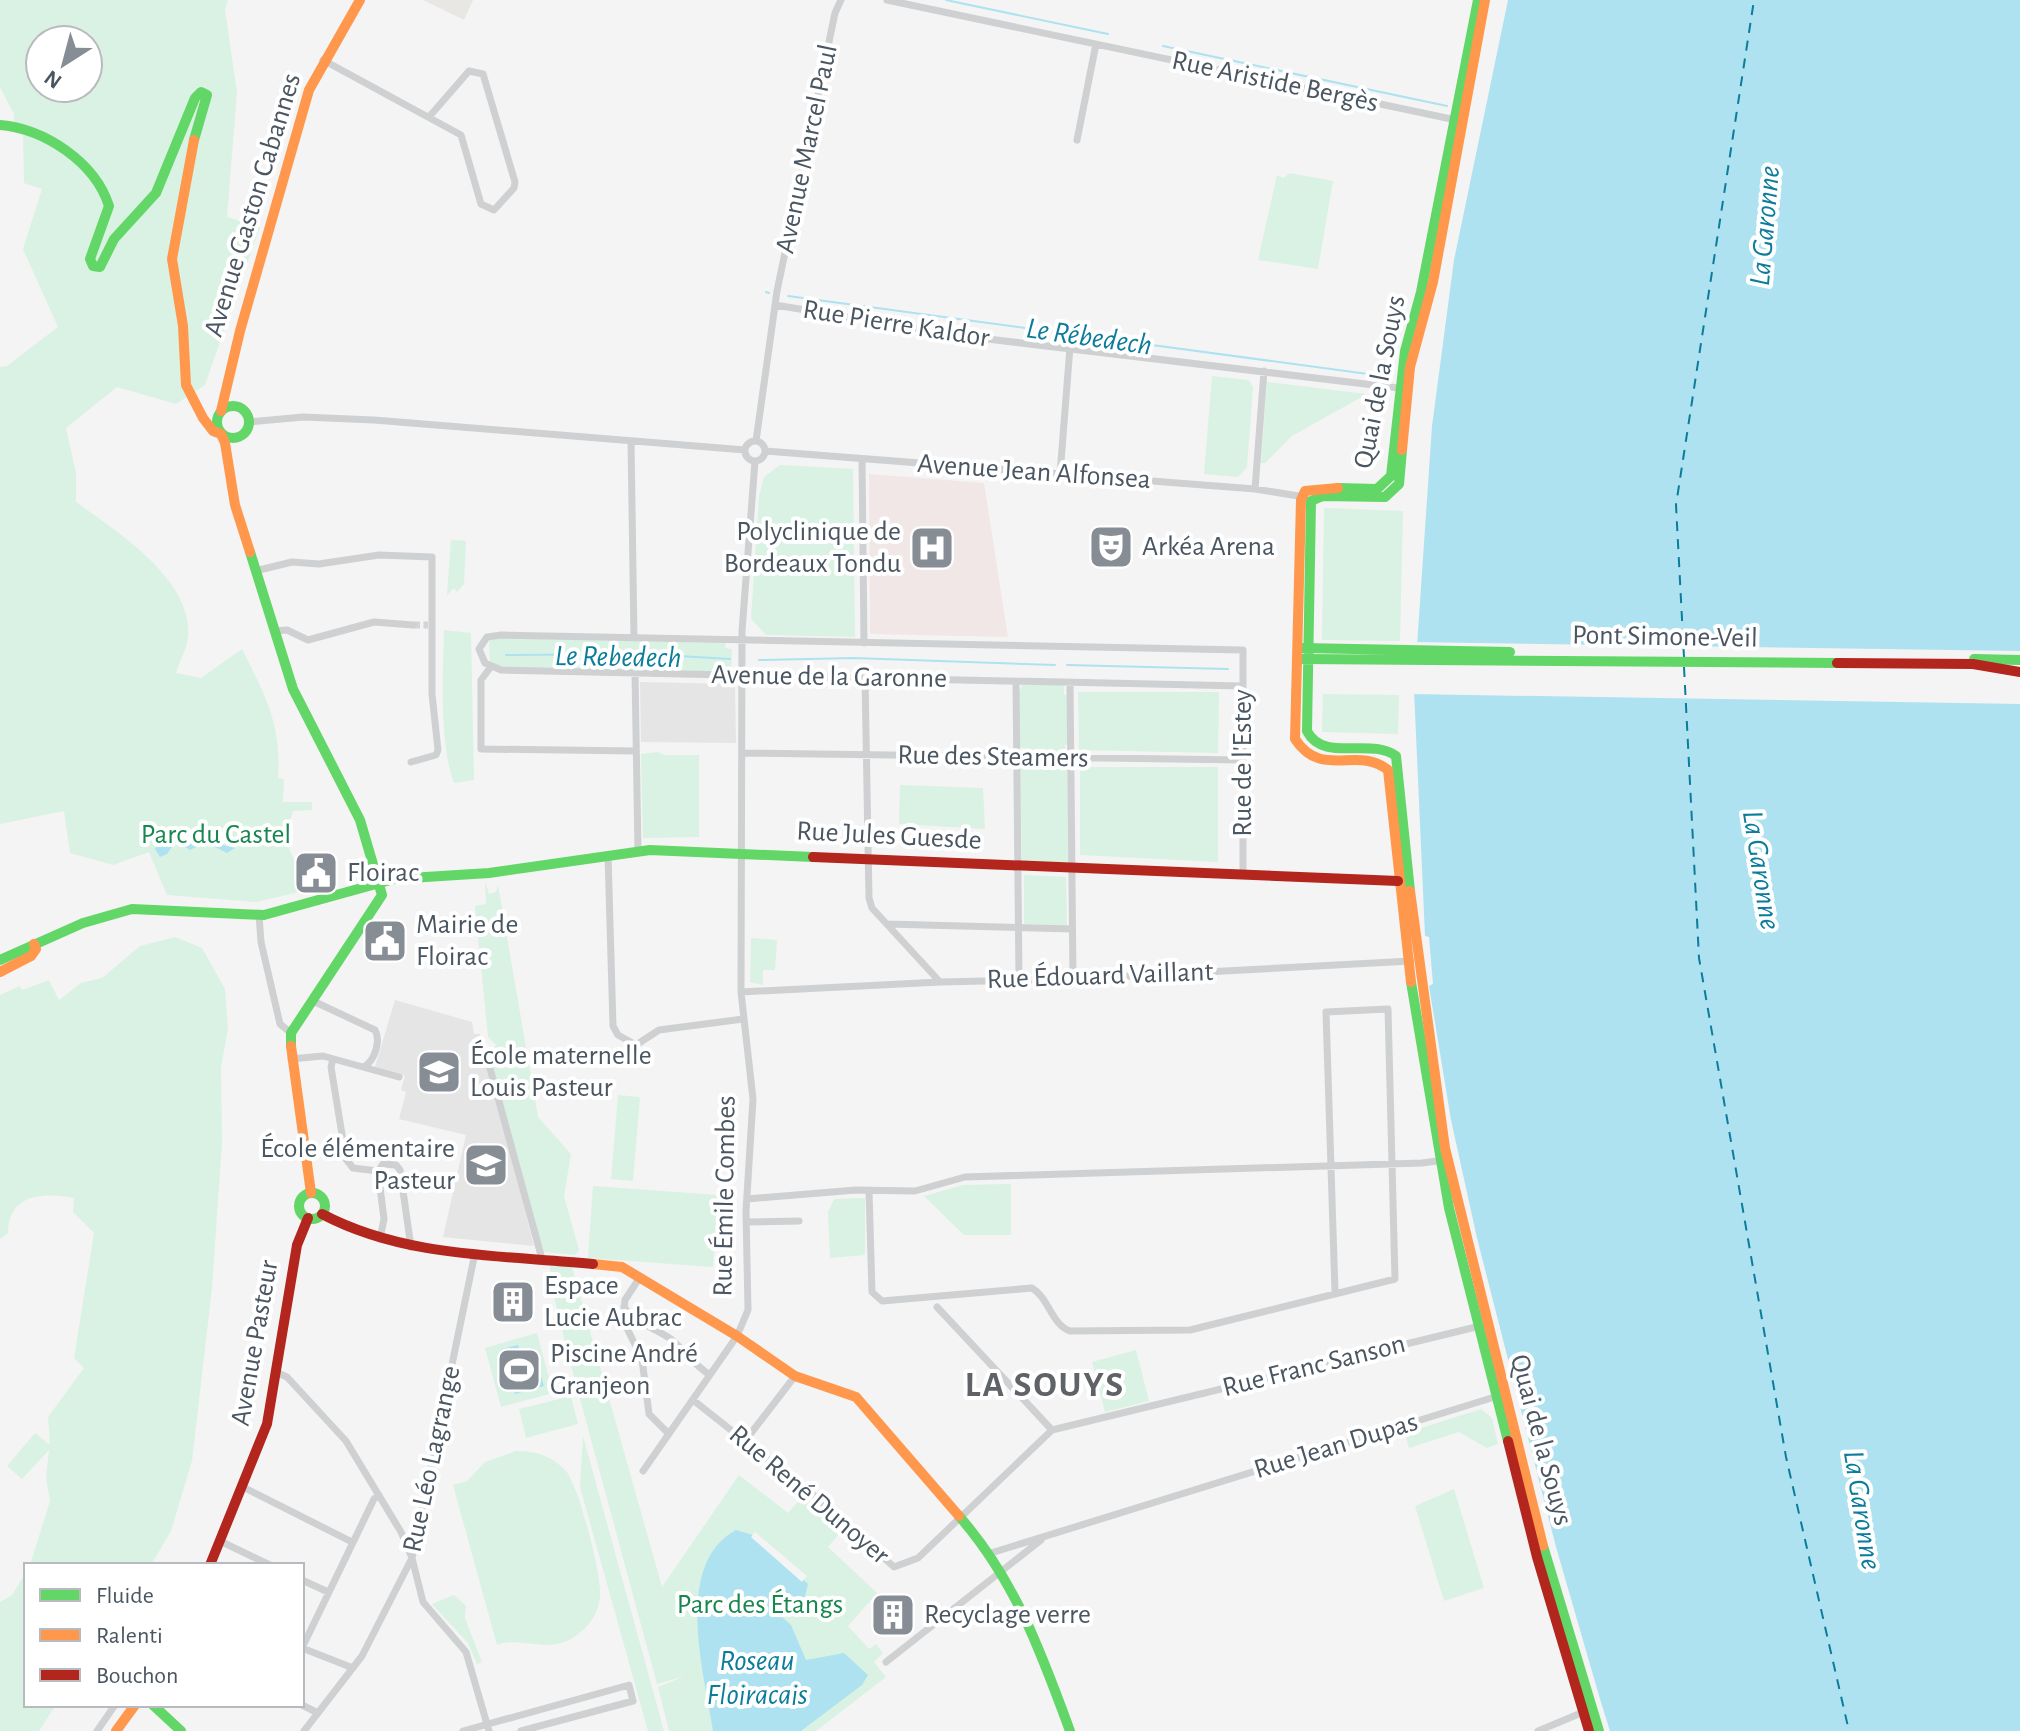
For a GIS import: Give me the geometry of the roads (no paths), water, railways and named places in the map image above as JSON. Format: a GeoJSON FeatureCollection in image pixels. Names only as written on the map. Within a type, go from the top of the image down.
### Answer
{"type":"FeatureCollection","features":[{"type":"Feature","properties":{"kind":"main road","name":"Avenue Gaston Cabannes"},"geometry":{"type":"LineString","coordinates":[[219,414],[301,115],[323,60],[360,0]]}},
{"type":"Feature","properties":{"kind":"main road","name":"Quai de la Souys"},"geometry":{"type":"LineString","coordinates":[[1307,498],[1385,497],[1399,484],[1410,367],[1433,282],[1478,0]]}},
{"type":"Feature","properties":{"kind":"main road","name":"Quai de la Souys"},"geometry":{"type":"LineString","coordinates":[[1412,961],[1414,932],[1396,756],[1385,749],[1330,748],[1312,741],[1307,731],[1303,653],[1307,498],[1313,488],[1377,489],[1388,482],[1393,469],[1399,388],[1485,0]]}},
{"type":"Feature","properties":{"kind":"main road"},"geometry":{"type":"LineString","coordinates":[[0,125],[27,129],[71,154],[105,195],[108,214],[90,259],[93,266],[100,267],[114,239],[156,193],[195,98],[205,92],[207,101],[192,145],[172,245],[184,337],[183,374],[198,408],[213,431],[229,438],[239,437]]}},
{"type":"Feature","properties":{"kind":"main road"},"geometry":{"type":"LineString","coordinates":[[227,386],[249,422],[246,431],[239,437],[232,459],[242,523]]}},
{"type":"Feature","properties":{"kind":"main road"},"geometry":{"type":"LineString","coordinates":[[198,408],[219,414],[238,407]]}},
{"type":"Feature","properties":{"kind":"main road"},"geometry":{"type":"LineString","coordinates":[[219,414],[242,523],[274,631],[299,703],[360,820],[382,898],[291,1033],[291,1059],[311,1193]]}},
{"type":"Feature","properties":{"kind":"main road","name":"Quai de la Souys"},"geometry":{"type":"LineString","coordinates":[[1303,653],[1295,729],[1301,750],[1317,760],[1377,762],[1388,770],[1398,881],[1443,1160],[1500,1396],[1588,1711],[1589,1731]]}},
{"type":"Feature","properties":{"kind":"main road","name":"Pont Simone-Veil"},"geometry":{"type":"LineString","coordinates":[[1303,653],[1973,664],[2020,672]]}},
{"type":"Feature","properties":{"kind":"main road","name":"Pont Simone-Veil"},"geometry":{"type":"LineString","coordinates":[[1335,654],[2020,660]]}},
{"type":"Feature","properties":{"kind":"main road","name":"Rue Jules Guesde"},"geometry":{"type":"LineString","coordinates":[[34,944],[112,913],[132,909],[259,915],[412,876],[489,873],[638,851],[1398,881]]}},
{"type":"Feature","properties":{"kind":"main road"},"geometry":{"type":"LineString","coordinates":[[1407,871],[1398,881],[1405,893],[1414,932]]}},
{"type":"Feature","properties":{"kind":"main road"},"geometry":{"type":"LineString","coordinates":[[0,952],[34,944]]}},
{"type":"Feature","properties":{"kind":"main road"},"geometry":{"type":"LineString","coordinates":[[0,960],[34,944]]}},
{"type":"Feature","properties":{"kind":"main road"},"geometry":{"type":"LineString","coordinates":[[0,972],[31,956],[36,949],[34,944]]}},
{"type":"Feature","properties":{"kind":"main road"},"geometry":{"type":"LineString","coordinates":[[311,1193],[322,1198],[325,1206],[322,1214]]}},
{"type":"Feature","properties":{"kind":"main road"},"geometry":{"type":"LineString","coordinates":[[311,1193],[300,1204],[308,1218],[322,1214],[356,1232],[411,1247],[614,1265],[640,1277],[737,1336]]}},
{"type":"Feature","properties":{"kind":"main road","name":"Avenue Pasteur"},"geometry":{"type":"LineString","coordinates":[[211,1563],[267,1424],[278,1373],[297,1245],[308,1218]]}},
{"type":"Feature","properties":{"kind":"main road","name":"Rue Émile Combes"},"geometry":{"type":"LineString","coordinates":[[737,1336],[795,1376],[856,1397],[962,1516],[991,1553],[1002,1573],[1041,1651],[1070,1731]]}},
{"type":"Feature","properties":{"kind":"main road"},"geometry":{"type":"LineString","coordinates":[[116,1731],[134,1707]]}},
{"type":"Feature","properties":{"kind":"main road"},"geometry":{"type":"LineString","coordinates":[[155,1707],[181,1731]]}},
{"type":"Feature","properties":{"kind":"main road","name":"Quai de la Souys"},"geometry":{"type":"LineString","coordinates":[[1588,1711],[1599,1731]]}},
{"type":"Feature","properties":{"kind":"street","name":"Avenue Marcel Paul"},"geometry":{"type":"LineString","coordinates":[[756,441],[775,305],[835,13],[841,0]]}},
{"type":"Feature","properties":{"kind":"street","name":"Rue Aristide Bergès"},"geometry":{"type":"LineString","coordinates":[[887,0],[1458,121]]}},
{"type":"Feature","properties":{"kind":"street"},"geometry":{"type":"LineString","coordinates":[[1077,140],[1096,44]]}},
{"type":"Feature","properties":{"kind":"street"},"geometry":{"type":"LineString","coordinates":[[323,60],[461,135],[481,204],[494,210],[514,188],[515,182],[483,74],[469,71],[429,117]]}},
{"type":"Feature","properties":{"kind":"street","name":"Rue Pierre Kaldor"},"geometry":{"type":"LineString","coordinates":[[775,305],[971,337],[1399,388]]}},
{"type":"Feature","properties":{"kind":"street"},"geometry":{"type":"LineString","coordinates":[[1060,474],[1070,347]]}},
{"type":"Feature","properties":{"kind":"street"},"geometry":{"type":"LineString","coordinates":[[1255,489],[1264,371]]}},
{"type":"Feature","properties":{"kind":"street"},"geometry":{"type":"LineString","coordinates":[[249,422],[340,418],[745,450],[756,441],[765,451],[761,459],[755,461],[747,457],[745,450]]}},
{"type":"Feature","properties":{"kind":"street"},"geometry":{"type":"LineString","coordinates":[[631,441],[634,638]]}},
{"type":"Feature","properties":{"kind":"street","name":"Avenue Jean Alfonsea"},"geometry":{"type":"LineString","coordinates":[[765,451],[1255,489],[1307,498]]}},
{"type":"Feature","properties":{"kind":"street"},"geometry":{"type":"LineString","coordinates":[[862,459],[864,643]]}},
{"type":"Feature","properties":{"kind":"street","name":"Rue Émile Combes"},"geometry":{"type":"LineString","coordinates":[[737,1336],[748,1310],[746,1222],[753,1099],[741,992],[744,853],[742,676],[755,461]]}},
{"type":"Feature","properties":{"kind":"street"},"geometry":{"type":"LineString","coordinates":[[255,571],[305,561],[319,564],[379,555],[429,556],[434,560],[432,694],[438,750],[436,755],[411,762]]}},
{"type":"Feature","properties":{"kind":"street"},"geometry":{"type":"LineString","coordinates":[[274,631],[287,630],[305,639],[315,640],[374,622],[413,625]]}},
{"type":"Feature","properties":{"kind":"street","name":"Avenue de la Garonne"},"geometry":{"type":"LineString","coordinates":[[1242,686],[490,668],[481,659],[479,649],[484,639],[494,635],[1243,650]]}},
{"type":"Feature","properties":{"kind":"street","name":"Rue de l'Estey"},"geometry":{"type":"LineString","coordinates":[[1243,650],[1243,875]]}},
{"type":"Feature","properties":{"kind":"street"},"geometry":{"type":"LineString","coordinates":[[490,668],[481,680],[481,749],[635,751]]}},
{"type":"Feature","properties":{"kind":"street"},"geometry":{"type":"LineString","coordinates":[[635,673],[638,851]]}},
{"type":"Feature","properties":{"kind":"street"},"geometry":{"type":"LineString","coordinates":[[865,678],[869,898],[887,924],[940,982]]}},
{"type":"Feature","properties":{"kind":"street"},"geometry":{"type":"LineString","coordinates":[[1016,681],[1019,981]]}},
{"type":"Feature","properties":{"kind":"street"},"geometry":{"type":"LineString","coordinates":[[1070,682],[1073,979]]}},
{"type":"Feature","properties":{"kind":"street","name":"Rue des Steamers"},"geometry":{"type":"LineString","coordinates":[[743,753],[1242,760]]}},
{"type":"Feature","properties":{"kind":"street"},"geometry":{"type":"LineString","coordinates":[[608,855],[613,1026],[618,1035],[636,1045],[659,1030],[743,1019]]}},
{"type":"Feature","properties":{"kind":"street"},"geometry":{"type":"LineString","coordinates":[[259,915],[261,942],[280,1024],[291,1033]]}},
{"type":"Feature","properties":{"kind":"street"},"geometry":{"type":"LineString","coordinates":[[887,924],[1072,929]]}},
{"type":"Feature","properties":{"kind":"street","name":"Rue Édouard Vaillant"},"geometry":{"type":"LineString","coordinates":[[741,992],[1412,961]]}},
{"type":"Feature","properties":{"kind":"street"},"geometry":{"type":"LineString","coordinates":[[313,1001],[375,1030],[378,1041],[371,1060],[364,1067]]}},
{"type":"Feature","properties":{"kind":"street"},"geometry":{"type":"LineString","coordinates":[[869,1191],[872,1292],[882,1301],[1032,1288],[1039,1292],[1062,1328],[1070,1331],[1190,1330],[1395,1279],[1388,1009],[1326,1012],[1335,1292]]}},
{"type":"Feature","properties":{"kind":"street"},"geometry":{"type":"LineString","coordinates":[[485,1050],[542,1259]]}},
{"type":"Feature","properties":{"kind":"street"},"geometry":{"type":"LineString","coordinates":[[291,1059],[333,1059],[399,1077]]}},
{"type":"Feature","properties":{"kind":"street"},"geometry":{"type":"LineString","coordinates":[[333,1059],[331,1067],[346,1159],[353,1168],[378,1171]]}},
{"type":"Feature","properties":{"kind":"street"},"geometry":{"type":"LineString","coordinates":[[747,1199],[915,1191],[965,1177],[1330,1167],[1443,1160]]}},
{"type":"Feature","properties":{"kind":"street"},"geometry":{"type":"LineString","coordinates":[[380,1239],[384,1219],[378,1171],[383,1164],[390,1164],[400,1170],[411,1247]]}},
{"type":"Feature","properties":{"kind":"street"},"geometry":{"type":"LineString","coordinates":[[746,1222],[799,1221]]}},
{"type":"Feature","properties":{"kind":"street","name":"Rue Léo Lagrange"},"geometry":{"type":"LineString","coordinates":[[304,1731],[353,1668],[412,1558],[475,1253]]}},
{"type":"Feature","properties":{"kind":"street"},"geometry":{"type":"LineString","coordinates":[[640,1277],[623,1305],[626,1328],[643,1364],[649,1414],[669,1434]]}},
{"type":"Feature","properties":{"kind":"street"},"geometry":{"type":"LineString","coordinates":[[623,1305],[633,1317],[672,1340],[691,1362],[710,1375]]}},
{"type":"Feature","properties":{"kind":"street"},"geometry":{"type":"LineString","coordinates":[[937,1307],[1052,1430],[962,1516]]}},
{"type":"Feature","properties":{"kind":"street","name":"Rue Franc Sanson"},"geometry":{"type":"LineString","coordinates":[[1052,1430],[1482,1326]]}},
{"type":"Feature","properties":{"kind":"street"},"geometry":{"type":"LineString","coordinates":[[643,1471],[737,1336]]}},
{"type":"Feature","properties":{"kind":"street"},"geometry":{"type":"LineString","coordinates":[[278,1373],[287,1377],[346,1441],[379,1495],[412,1558],[423,1602],[466,1652],[488,1728]]}},
{"type":"Feature","properties":{"kind":"street"},"geometry":{"type":"LineString","coordinates":[[745,1441],[795,1376]]}},
{"type":"Feature","properties":{"kind":"street","name":"Rue Jean Dupas"},"geometry":{"type":"LineString","coordinates":[[991,1553],[1500,1396]]}},
{"type":"Feature","properties":{"kind":"street","name":"Rue René Dunoyer"},"geometry":{"type":"LineString","coordinates":[[693,1400],[817,1498],[894,1567],[918,1558],[962,1516]]}},
{"type":"Feature","properties":{"kind":"street"},"geometry":{"type":"LineString","coordinates":[[243,1487],[352,1542]]}},
{"type":"Feature","properties":{"kind":"street"},"geometry":{"type":"LineString","coordinates":[[304,1644],[352,1542],[379,1495]]}},
{"type":"Feature","properties":{"kind":"street"},"geometry":{"type":"LineString","coordinates":[[886,1662],[1045,1537]]}},
{"type":"Feature","properties":{"kind":"street"},"geometry":{"type":"LineString","coordinates":[[220,1541],[266,1563]]}},
{"type":"Feature","properties":{"kind":"street"},"geometry":{"type":"LineString","coordinates":[[304,1581],[328,1592]]}},
{"type":"Feature","properties":{"kind":"street"},"geometry":{"type":"LineString","coordinates":[[304,1649],[353,1668]]}},
{"type":"Feature","properties":{"kind":"street"},"geometry":{"type":"LineString","coordinates":[[463,1731],[488,1728],[629,1685],[633,1701],[521,1731]]}},
{"type":"Feature","properties":{"kind":"street"},"geometry":{"type":"LineString","coordinates":[[304,1706],[318,1713]]}},
{"type":"Feature","properties":{"kind":"street"},"geometry":{"type":"LineString","coordinates":[[97,1731],[114,1707]]}},
{"type":"Feature","properties":{"kind":"street"},"geometry":{"type":"LineString","coordinates":[[1538,1731],[1588,1711]]}},
{"type":"Feature","properties":{"kind":"street"},"geometry":{"type":"LineString","coordinates":[[563,1720],[566,1731]]}},
{"type":"Feature","properties":{"kind":"water","name":"La Garonne"},"geometry":{"type":"Polygon","coordinates":[[[1508,0],[2020,0],[2020,1731],[1610,1731],[1600,1699],[1556,1547],[1477,1238],[1451,1120],[1429,986],[1433,984],[1429,937],[1425,936],[1414,690],[1432,426],[1454,260],[1508,0]]]}},
{"type":"Feature","properties":{"kind":"water"},"geometry":{"type":"Polygon","coordinates":[[[174,836],[188,845],[204,840],[235,848],[227,853],[209,846],[190,850],[176,841],[167,854],[160,857],[155,849],[159,841],[174,836]]]}},
{"type":"Feature","properties":{"kind":"water"},"geometry":{"type":"Polygon","coordinates":[[[518,1345],[526,1373],[539,1370],[544,1386],[515,1394],[502,1349],[518,1345]]]}},
{"type":"Feature","properties":{"kind":"water","name":"Roseau Floiracais"},"geometry":{"type":"Polygon","coordinates":[[[736,1530],[753,1535],[808,1584],[803,1605],[795,1614],[787,1612],[782,1617],[791,1625],[806,1660],[844,1653],[868,1675],[862,1685],[801,1731],[713,1731],[700,1653],[698,1594],[704,1568],[716,1546],[736,1530]]]}},
{"type":"Feature","properties":{"kind":"waterway"},"geometry":{"type":"LineString","coordinates":[[946,0],[1108,34]]}},
{"type":"Feature","properties":{"kind":"waterway"},"geometry":{"type":"LineString","coordinates":[[1163,46],[1447,106]]}},
{"type":"Feature","properties":{"kind":"waterway","name":"Le Rébedech"},"geometry":{"type":"LineString","coordinates":[[788,296],[1390,377]]}},
{"type":"Feature","properties":{"kind":"waterway","name":"Le Rebedech"},"geometry":{"type":"LineString","coordinates":[[506,655],[644,654],[730,659]]}},
{"type":"Feature","properties":{"kind":"waterway"},"geometry":{"type":"LineString","coordinates":[[759,660],[854,658],[1055,665]]}},
{"type":"Feature","properties":{"kind":"waterway"},"geometry":{"type":"LineString","coordinates":[[1067,665],[1228,669]]}},
{"type":"Feature","properties":{"kind":"tunnel"},"geometry":{"type":"LineString","coordinates":[[413,625],[428,625]]}},
{"type":"Feature","properties":{"kind":"place","name":"Arkéa Arena"},"geometry":{"type":"Point","coordinates":[1111,547]}},
{"type":"Feature","properties":{"kind":"place","name":"Polyclinique de Bordeaux Tondu"},"geometry":{"type":"Point","coordinates":[932,548]}},
{"type":"Feature","properties":{"kind":"place","name":"Floirac"},"geometry":{"type":"Point","coordinates":[316,873]}},
{"type":"Feature","properties":{"kind":"place","name":"Mairie de Floirac"},"geometry":{"type":"Point","coordinates":[385,941]}},
{"type":"Feature","properties":{"kind":"place","name":"École maternelle Louis Pasteur"},"geometry":{"type":"Point","coordinates":[439,1072]}},
{"type":"Feature","properties":{"kind":"place","name":"École élémentaire Pasteur"},"geometry":{"type":"Point","coordinates":[486,1165]}},
{"type":"Feature","properties":{"kind":"place","name":"Espace Lucie Aubrac"},"geometry":{"type":"Point","coordinates":[513,1302]}},
{"type":"Feature","properties":{"kind":"place","name":"Piscine André Granjeon"},"geometry":{"type":"Point","coordinates":[519,1370]}},
{"type":"Feature","properties":{"kind":"place","name":"Recyclage verre"},"geometry":{"type":"Point","coordinates":[893,1615]}},
{"type":"Feature","properties":{"kind":"district","name":"LA SOUYS"},"geometry":{"type":"Point","coordinates":[1045,1385]}},
{"type":"Feature","properties":{"kind":"park label","name":"Parc du Castel"},"geometry":{"type":"Point","coordinates":[216,835]}},
{"type":"Feature","properties":{"kind":"park label","name":"Parc des Étangs"},"geometry":{"type":"Point","coordinates":[760,1605]}}]}
